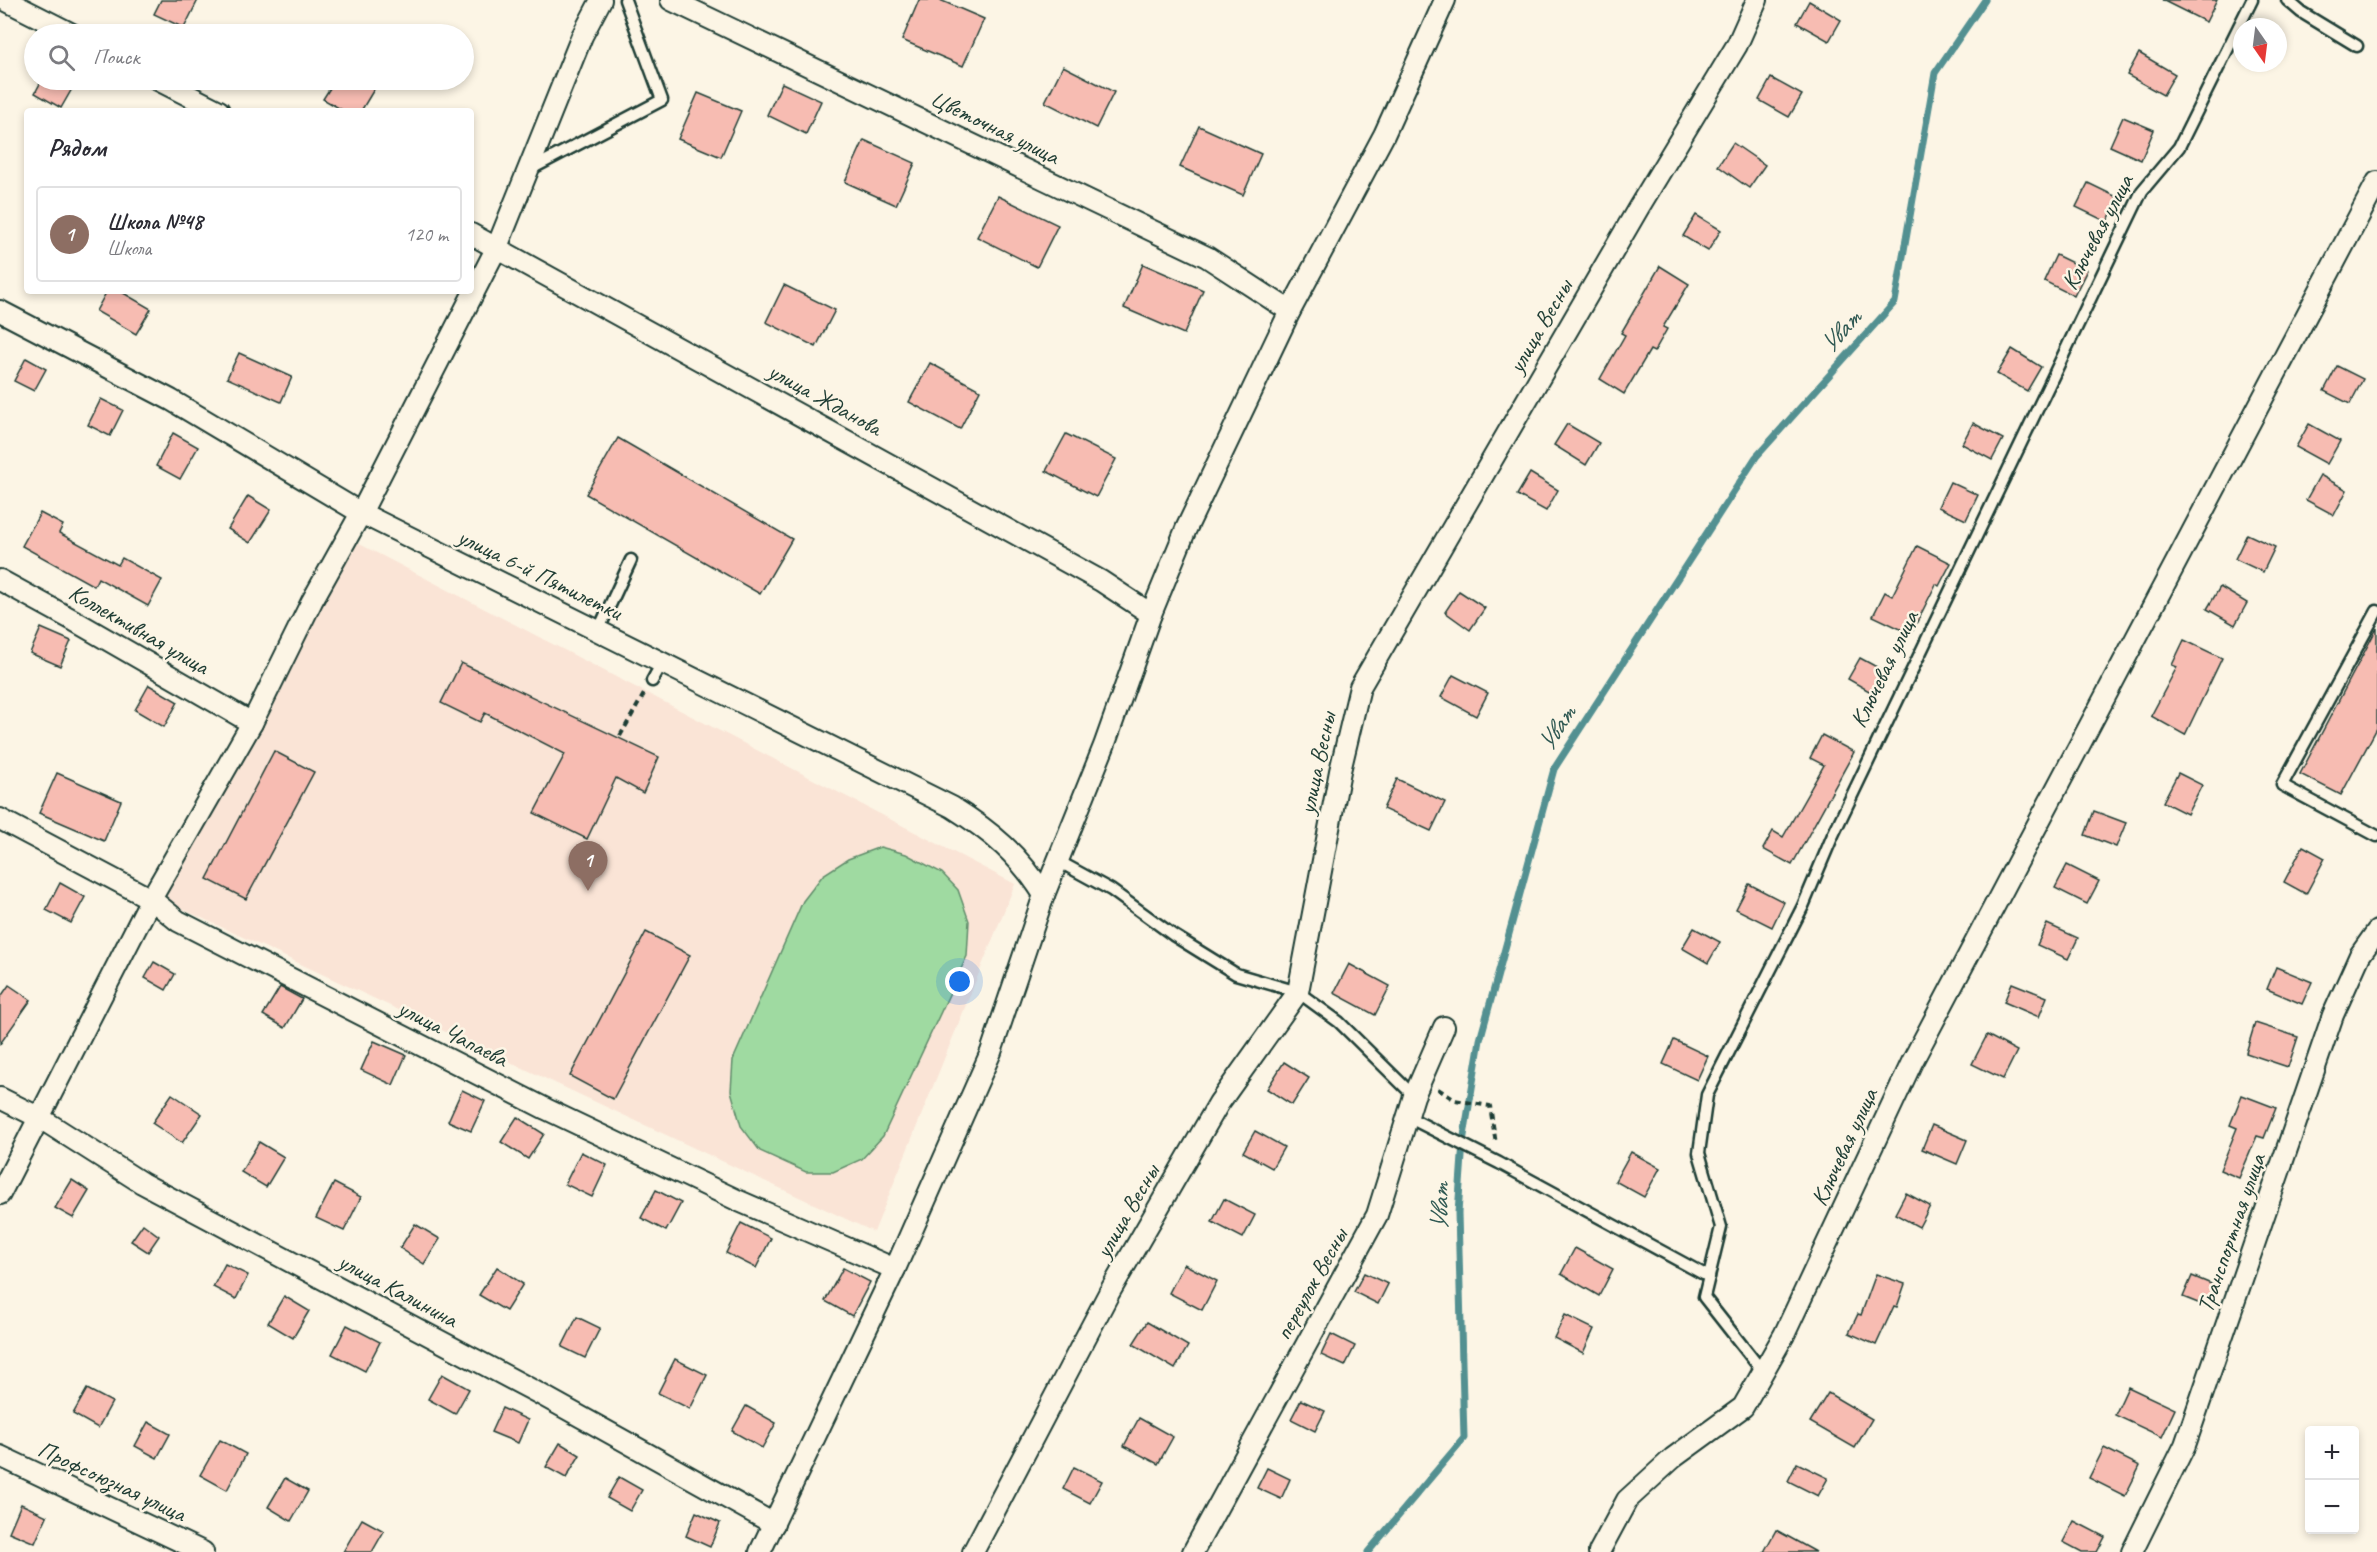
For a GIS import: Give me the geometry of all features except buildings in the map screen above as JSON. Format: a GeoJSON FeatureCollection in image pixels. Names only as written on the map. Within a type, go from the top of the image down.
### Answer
{"type":"FeatureCollection","features":[{"type":"Feature","properties":{"kind":"street"},"geometry":{"type":"LineString","coordinates":[[5,0],[52,24]]}},
{"type":"Feature","properties":{"kind":"street"},"geometry":{"type":"LineString","coordinates":[[474,292],[497,247],[582,36],[601,0]]}},
{"type":"Feature","properties":{"kind":"street","name":"Цветочная улица"},"geometry":{"type":"LineString","coordinates":[[671,0],[1207,257],[1290,311]]}},
{"type":"Feature","properties":{"kind":"street"},"geometry":{"type":"LineString","coordinates":[[760,1552],[895,1269],[991,1052],[1044,895],[1104,746],[1150,614],[1186,529],[1290,311],[1384,135],[1445,0]]}},
{"type":"Feature","properties":{"kind":"street","name":"улица Весны"},"geometry":{"type":"LineString","coordinates":[[973,1552],[1109,1293],[1219,1103],[1298,992],[1340,771],[1360,687],[1639,207],[1737,45],[1757,0]]}},
{"type":"Feature","properties":{"kind":"street"},"geometry":{"type":"LineString","coordinates":[[178,90],[213,108]]}},
{"type":"Feature","properties":{"kind":"street","name":"Ключевая улица"},"geometry":{"type":"LineString","coordinates":[[1599,1552],[1627,1500],[1673,1458],[1743,1407],[1763,1372],[1784,1335],[1912,1062],[2377,182]]}},
{"type":"Feature","properties":{"kind":"street","name":"улица Жданова"},"geometry":{"type":"LineString","coordinates":[[474,236],[1101,581],[1150,614]]}},
{"type":"Feature","properties":{"kind":"street"},"geometry":{"type":"LineString","coordinates":[[0,1194],[151,898],[252,723],[312,601],[361,513],[473,294]]}},
{"type":"Feature","properties":{"kind":"street","name":"улица 6-й Пятилетки"},"geometry":{"type":"LineString","coordinates":[[0,311],[171,400],[361,513],[952,807],[984,827],[1013,853],[1044,895]]}},
{"type":"Feature","properties":{"kind":"street","name":"Коллективная улица"},"geometry":{"type":"LineString","coordinates":[[0,580],[252,723]]}},
{"type":"Feature","properties":{"kind":"street","name":"улица Чапаева"},"geometry":{"type":"LineString","coordinates":[[0,819],[151,898],[178,921],[546,1109],[739,1201],[895,1269]]}},
{"type":"Feature","properties":{"kind":"street","name":"Транспортная улица"},"geometry":{"type":"LineString","coordinates":[[2132,1552],[2185,1445],[2333,1015],[2360,955],[2377,931]]}},
{"type":"Feature","properties":{"kind":"street","name":"переулок Весны"},"geometry":{"type":"LineString","coordinates":[[1193,1552],[1377,1215],[1414,1096],[1444,1027]]}},
{"type":"Feature","properties":{"kind":"street","name":"улица Калинина"},"geometry":{"type":"LineString","coordinates":[[0,1098],[40,1118],[142,1183],[538,1393],[774,1524]]}},
{"type":"Feature","properties":{"kind":"street","name":"Профсоюзная улица"},"geometry":{"type":"LineString","coordinates":[[0,1456],[203,1552]]}},
{"type":"Feature","properties":{"kind":"lane"},"geometry":{"type":"LineString","coordinates":[[526,172],[662,100],[625,0]]}},
{"type":"Feature","properties":{"kind":"lane","name":"Ключевая улица"},"geometry":{"type":"LineString","coordinates":[[1763,1372],[1704,1297],[1721,1227],[1699,1153],[1707,1095],[1803,906],[1833,835],[2142,191],[2179,147],[2252,0]]}},
{"type":"Feature","properties":{"kind":"lane"},"geometry":{"type":"LineString","coordinates":[[2287,0],[2301,12],[2357,46]]}},
{"type":"Feature","properties":{"kind":"lane"},"geometry":{"type":"LineString","coordinates":[[598,631],[631,560]]}},
{"type":"Feature","properties":{"kind":"lane"},"geometry":{"type":"LineString","coordinates":[[2377,611],[2282,785],[2377,836]]}},
{"type":"Feature","properties":{"kind":"lane"},"geometry":{"type":"LineString","coordinates":[[652,681],[662,663]]}},
{"type":"Feature","properties":{"kind":"lane"},"geometry":{"type":"LineString","coordinates":[[1058,861],[1111,890],[1173,934],[1236,974],[1298,992],[1339,1022],[1414,1096]]}},
{"type":"Feature","properties":{"kind":"lane"},"geometry":{"type":"LineString","coordinates":[[1408,1117],[1499,1163],[1709,1277]]}},
{"type":"Feature","properties":{"kind":"path"},"geometry":{"type":"LineString","coordinates":[[620,736],[652,681]]}},
{"type":"Feature","properties":{"kind":"path"},"geometry":{"type":"LineString","coordinates":[[1455,1100],[1490,1106],[1499,1163]]}},
{"type":"Feature","properties":{"kind":"shaded area"},"geometry":{"type":"Polygon","coordinates":[[[348,538],[1015,884],[874,1232],[159,898],[348,538]]]}},
{"type":"Feature","properties":{"kind":"green space"},"geometry":{"type":"Polygon","coordinates":[[[880,847],[906,854],[942,873],[958,890],[969,921],[967,956],[883,1136],[862,1159],[833,1172],[806,1172],[760,1151],[741,1126],[731,1091],[733,1060],[803,901],[823,875],[848,859],[880,847]]]}},
{"type":"Feature","properties":{"kind":"waterway","name":"Уват"},"geometry":{"type":"LineString","coordinates":[[1368,1552],[1464,1438],[1458,1213],[1463,1142],[1480,1040],[1554,769],[1756,457],[1895,302],[1935,73],[1985,0]]}},
{"type":"Feature","properties":{"kind":"place","name":"Школа №48"},"geometry":{"type":"Point","coordinates":[588,891]}}]}
